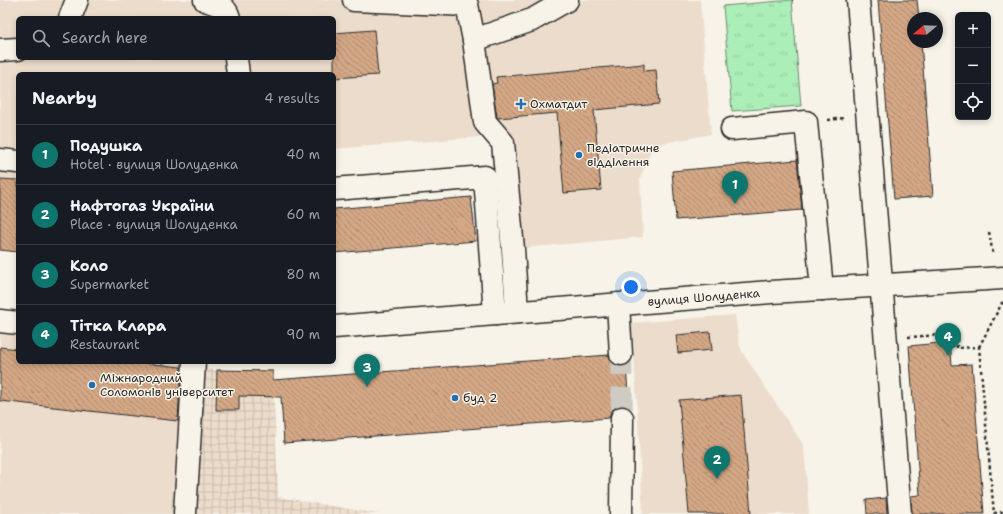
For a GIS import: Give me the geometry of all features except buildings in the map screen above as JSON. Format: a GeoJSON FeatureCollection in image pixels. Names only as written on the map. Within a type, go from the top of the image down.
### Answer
{"type":"FeatureCollection","features":[{"type":"Feature","properties":{"kind":"street"},"geometry":{"type":"LineString","coordinates":[[71,16],[77,0]]}},
{"type":"Feature","properties":{"kind":"street"},"geometry":{"type":"LineString","coordinates":[[205,0],[222,6],[226,10],[228,16]]}},
{"type":"Feature","properties":{"kind":"street"},"geometry":{"type":"LineString","coordinates":[[354,0],[467,5],[474,40],[485,122],[503,143],[513,249],[517,312]]}},
{"type":"Feature","properties":{"kind":"street"},"geometry":{"type":"LineString","coordinates":[[474,40],[532,20],[567,0]]}},
{"type":"Feature","properties":{"kind":"street"},"geometry":{"type":"LineString","coordinates":[[858,0],[900,514]]}},
{"type":"Feature","properties":{"kind":"street"},"geometry":{"type":"LineString","coordinates":[[0,50],[16,49]]}},
{"type":"Feature","properties":{"kind":"street"},"geometry":{"type":"LineString","coordinates":[[236,60],[238,72]]}},
{"type":"Feature","properties":{"kind":"street"},"geometry":{"type":"LineString","coordinates":[[732,129],[806,122],[822,289]]}},
{"type":"Feature","properties":{"kind":"street"},"geometry":{"type":"LineString","coordinates":[[0,160],[16,162]]}},
{"type":"Feature","properties":{"kind":"street"},"geometry":{"type":"LineString","coordinates":[[336,189],[485,177],[495,314]]}},
{"type":"Feature","properties":{"kind":"street","name":"вулиця Шолуденка"},"geometry":{"type":"LineString","coordinates":[[336,327],[822,289],[1003,278]]}},
{"type":"Feature","properties":{"kind":"street"},"geometry":{"type":"LineString","coordinates":[[618,304],[621,354]]}},
{"type":"Feature","properties":{"kind":"street"},"geometry":{"type":"LineString","coordinates":[[0,321],[16,323]]}},
{"type":"Feature","properties":{"kind":"street"},"geometry":{"type":"LineString","coordinates":[[185,514],[194,364]]}},
{"type":"Feature","properties":{"kind":"street"},"geometry":{"type":"LineString","coordinates":[[621,514],[622,418]]}},
{"type":"Feature","properties":{"kind":"path"},"geometry":{"type":"LineString","coordinates":[[806,122],[868,116]]}},
{"type":"Feature","properties":{"kind":"path"},"geometry":{"type":"LineString","coordinates":[[1002,303],[979,347],[994,514],[1003,512]]}},
{"type":"Feature","properties":{"kind":"path"},"geometry":{"type":"LineString","coordinates":[[886,339],[957,334],[957,348],[979,347]]}},
{"type":"Feature","properties":{"kind":"shaded area","name":"Охматдит"},"geometry":{"type":"Polygon","coordinates":[[[0,0],[700,0],[711,134],[653,145],[640,179],[643,237],[501,250],[491,136],[336,149],[336,72],[16,72],[16,252],[0,250],[0,0]]]}},
{"type":"Feature","properties":{"kind":"shaded area"},"geometry":{"type":"Polygon","coordinates":[[[735,315],[739,343],[742,352],[804,446],[809,514],[643,514],[634,351],[631,323],[735,315]]]}},
{"type":"Feature","properties":{"kind":"shaded area"},"geometry":{"type":"Polygon","coordinates":[[[0,334],[16,336],[16,364],[186,364],[170,514],[0,514],[0,334]]]}},
{"type":"Feature","properties":{"kind":"shaded area"},"geometry":{"type":"Polygon","coordinates":[[[186,368],[273,371],[278,497],[379,514],[170,514],[186,368]]]}},
{"type":"Feature","properties":{"kind":"green space"},"geometry":{"type":"Polygon","coordinates":[[[792,0],[801,106],[732,111],[723,6],[792,0]]]}},
{"type":"Feature","properties":{"kind":"tunnel"},"geometry":{"type":"LineString","coordinates":[[621,354],[622,418]]}},
{"type":"Feature","properties":{"kind":"place","name":"Охматдит"},"geometry":{"type":"Point","coordinates":[521,104]}},
{"type":"Feature","properties":{"kind":"place","name":"Педіатричне відділення"},"geometry":{"type":"Point","coordinates":[579,155]}},
{"type":"Feature","properties":{"kind":"place","name":"Подушка"},"geometry":{"type":"Point","coordinates":[735,204]}},
{"type":"Feature","properties":{"kind":"place","name":"Тітка Клара"},"geometry":{"type":"Point","coordinates":[948,356]}},
{"type":"Feature","properties":{"kind":"place","name":"Міжнародний Соломонів університет"},"geometry":{"type":"Point","coordinates":[92,385]}},
{"type":"Feature","properties":{"kind":"place","name":"Коло"},"geometry":{"type":"Point","coordinates":[367,387]}},
{"type":"Feature","properties":{"kind":"place","name":"буд 2"},"geometry":{"type":"Point","coordinates":[455,398]}},
{"type":"Feature","properties":{"kind":"place","name":"Нафтогаз України"},"geometry":{"type":"Point","coordinates":[717,479]}}]}
